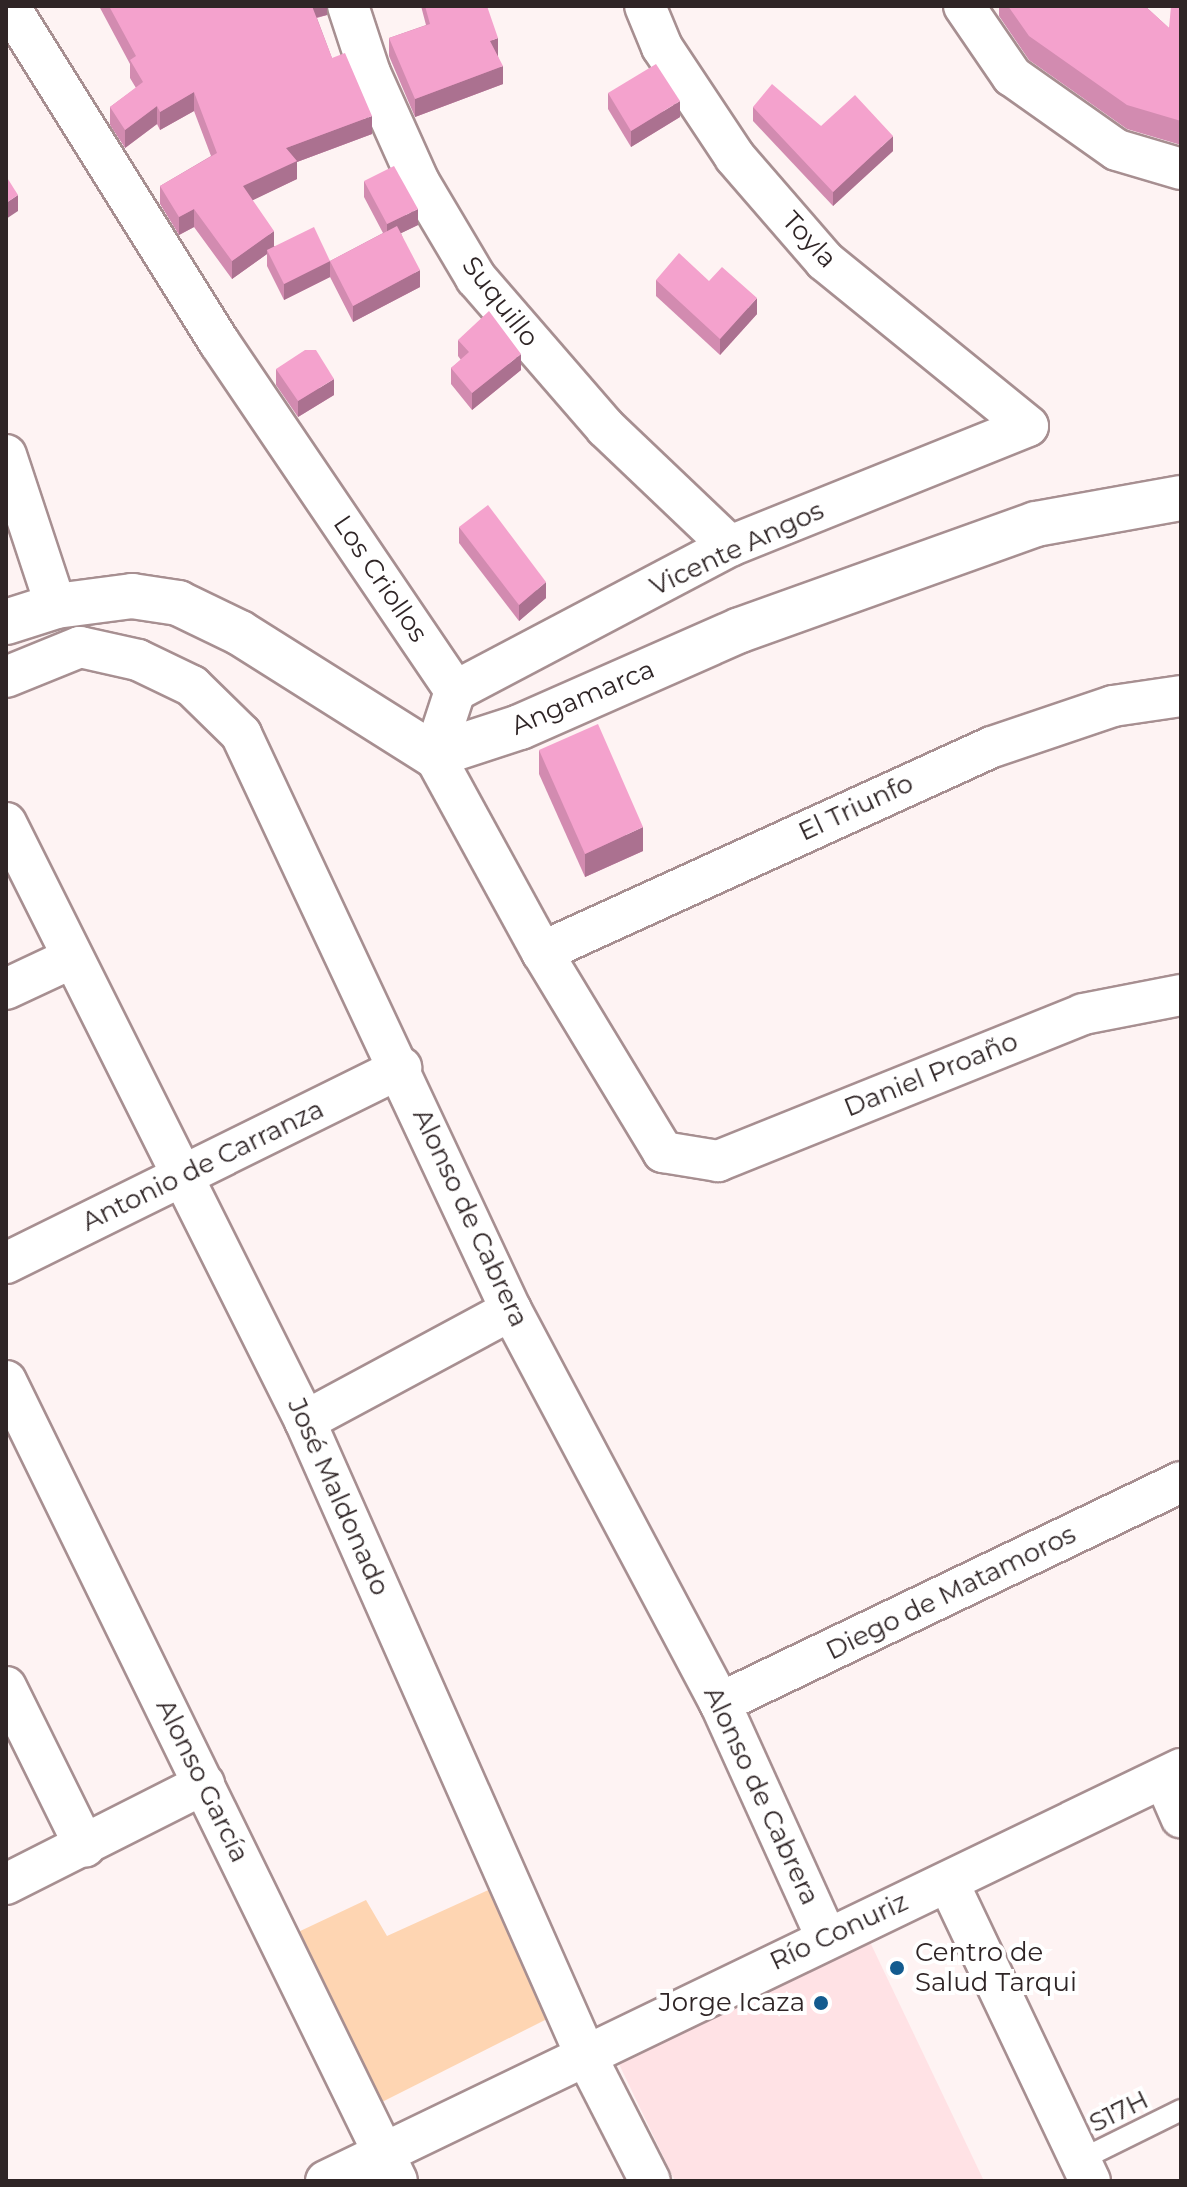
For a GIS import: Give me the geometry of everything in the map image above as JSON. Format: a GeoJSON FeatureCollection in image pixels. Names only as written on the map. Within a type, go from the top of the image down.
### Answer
{"type":"FeatureCollection","features":[{"type":"Feature","properties":{"kind":"street","name":"Los Criollos"},"geometry":{"type":"LineString","coordinates":[[9,6],[219,342],[455,691]]}},
{"type":"Feature","properties":{"kind":"street","name":"Suquillo"},"geometry":{"type":"LineString","coordinates":[[348,6],[370,73],[419,182],[476,278],[606,428],[730,546]]}},
{"type":"Feature","properties":{"kind":"street","name":"Toyla"},"geometry":{"type":"LineString","coordinates":[[645,6],[662,47],[735,157],[825,261],[1028,426]]}},
{"type":"Feature","properties":{"kind":"street"},"geometry":{"type":"LineString","coordinates":[[964,6],[1012,76],[1117,150],[1181,169]]}},
{"type":"Feature","properties":{"kind":"street","name":"Vicente Angos"},"geometry":{"type":"LineString","coordinates":[[455,691],[730,546],[1028,426]]}},
{"type":"Feature","properties":{"kind":"street"},"geometry":{"type":"LineString","coordinates":[[6,455],[56,606]]}},
{"type":"Feature","properties":{"kind":"street","name":"Angamarca"},"geometry":{"type":"LineString","coordinates":[[434,755],[520,727],[740,630],[1036,524],[1181,498]]}},
{"type":"Feature","properties":{"kind":"street"},"geometry":{"type":"LineString","coordinates":[[6,622],[56,606],[132,596],[178,603],[240,633],[434,755],[542,952]]}},
{"type":"Feature","properties":{"kind":"street","name":"Alonso de Cabrera"},"geometry":{"type":"LineString","coordinates":[[6,677],[80,647],[138,660],[192,686],[241,734],[401,1068],[511,1310],[720,1703],[826,1937]]}},
{"type":"Feature","properties":{"kind":"street"},"geometry":{"type":"LineString","coordinates":[[434,755],[455,691]]}},
{"type":"Feature","properties":{"kind":"street","name":"El Triunfo"},"geometry":{"type":"LineString","coordinates":[[542,952],[992,747],[1113,706],[1181,696]]}},
{"type":"Feature","properties":{"kind":"street","name":"José Maldonado"},"geometry":{"type":"LineString","coordinates":[[6,823],[70,959],[185,1175],[305,1421],[586,2056],[650,2181]]}},
{"type":"Feature","properties":{"kind":"street","name":"Daniel Proaño"},"geometry":{"type":"LineString","coordinates":[[542,952],[663,1152],[683,1159],[718,1161],[1083,1014],[1181,995]]}},
{"type":"Feature","properties":{"kind":"street"},"geometry":{"type":"LineString","coordinates":[[6,989],[70,959]]}},
{"type":"Feature","properties":{"kind":"street","name":"Antonio de Carranza"},"geometry":{"type":"LineString","coordinates":[[6,1263],[401,1068]]}},
{"type":"Feature","properties":{"kind":"street"},"geometry":{"type":"LineString","coordinates":[[305,1421],[511,1310]]}},
{"type":"Feature","properties":{"kind":"street","name":"Alonso García"},"geometry":{"type":"LineString","coordinates":[[6,1381],[390,2167]]}},
{"type":"Feature","properties":{"kind":"street","name":"Diego de Matamoros"},"geometry":{"type":"LineString","coordinates":[[720,1703],[1181,1482]]}},
{"type":"Feature","properties":{"kind":"street"},"geometry":{"type":"LineString","coordinates":[[6,1687],[85,1847]]}},
{"type":"Feature","properties":{"kind":"street"},"geometry":{"type":"LineString","coordinates":[[1172,1774],[1181,1817]]}},
{"type":"Feature","properties":{"kind":"street","name":"Río Conuriz"},"geometry":{"type":"LineString","coordinates":[[326,2181],[390,2167],[586,2056],[826,1937],[1172,1774]]}},
{"type":"Feature","properties":{"kind":"street"},"geometry":{"type":"LineString","coordinates":[[6,1884],[85,1847],[204,1784]]}},
{"type":"Feature","properties":{"kind":"street"},"geometry":{"type":"LineString","coordinates":[[948,1882],[1085,2170]]}},
{"type":"Feature","properties":{"kind":"lane","name":"S17H"},"geometry":{"type":"LineString","coordinates":[[1085,2170],[1181,2110]]}},
{"type":"Feature","properties":{"kind":"shaded area"},"geometry":{"type":"Polygon","coordinates":[[[495,1887],[551,2017],[382,2102],[296,1933],[366,1900],[387,1936],[495,1887]]]}},
{"type":"Feature","properties":{"kind":"shaded area","name":"Jorge Icaza"},"geometry":{"type":"Polygon","coordinates":[[[870,1942],[984,2181],[675,2181],[619,2064],[870,1942]]]}},
{"type":"Feature","properties":{"kind":"building"},"geometry":{"type":"Polygon","coordinates":[[[109,6],[312,6],[332,58],[345,53],[372,116],[286,148],[297,161],[243,186],[274,231],[232,261],[194,209],[179,217],[160,186],[217,153],[194,92],[160,112],[157,106],[125,130],[110,107],[143,82],[130,60],[136,56],[109,6]]]}},
{"type":"Feature","properties":{"kind":"building"},"geometry":{"type":"Polygon","coordinates":[[[425,6],[487,6],[498,38],[490,41],[503,66],[415,99],[389,38],[430,24],[425,6]]]}},
{"type":"Feature","properties":{"kind":"building"},"geometry":{"type":"Polygon","coordinates":[[[1008,6],[1145,6],[1169,28],[1171,6],[1181,6],[1181,121],[1127,105],[1029,36],[1008,6]]]}},
{"type":"Feature","properties":{"kind":"building"},"geometry":{"type":"Polygon","coordinates":[[[656,64],[680,101],[631,131],[608,93],[656,64]]]}},
{"type":"Feature","properties":{"kind":"building"},"geometry":{"type":"Polygon","coordinates":[[[772,84],[821,126],[855,95],[893,136],[833,192],[753,107],[772,84]]]}},
{"type":"Feature","properties":{"kind":"building"},"geometry":{"type":"Polygon","coordinates":[[[394,166],[418,209],[387,224],[364,181],[394,166]]]}},
{"type":"Feature","properties":{"kind":"building"},"geometry":{"type":"Polygon","coordinates":[[[6,176],[18,195],[6,203],[6,176]]]}},
{"type":"Feature","properties":{"kind":"building"},"geometry":{"type":"Polygon","coordinates":[[[397,226],[420,270],[353,306],[330,261],[397,226]]]}},
{"type":"Feature","properties":{"kind":"building"},"geometry":{"type":"Polygon","coordinates":[[[314,227],[330,261],[284,284],[267,250],[314,227]]]}},
{"type":"Feature","properties":{"kind":"building"},"geometry":{"type":"Polygon","coordinates":[[[679,253],[709,281],[722,267],[757,298],[720,339],[656,280],[679,253]]]}},
{"type":"Feature","properties":{"kind":"building"},"geometry":{"type":"Polygon","coordinates":[[[489,311],[521,354],[472,393],[451,368],[469,352],[458,340],[489,311]]]}},
{"type":"Feature","properties":{"kind":"building"},"geometry":{"type":"Polygon","coordinates":[[[305,350],[316,350],[334,379],[298,401],[276,369],[305,350]]]}},
{"type":"Feature","properties":{"kind":"building"},"geometry":{"type":"Polygon","coordinates":[[[488,505],[546,582],[519,605],[459,527],[488,505]]]}},
{"type":"Feature","properties":{"kind":"building"},"geometry":{"type":"Polygon","coordinates":[[[598,724],[643,827],[585,854],[539,750],[598,724]]]}},
{"type":"Feature","properties":{"kind":"place","name":"Centro de Salud Tarqui"},"geometry":{"type":"Point","coordinates":[897,1968]}},
{"type":"Feature","properties":{"kind":"place","name":"Jorge Icaza"},"geometry":{"type":"Point","coordinates":[821,2003]}}]}
